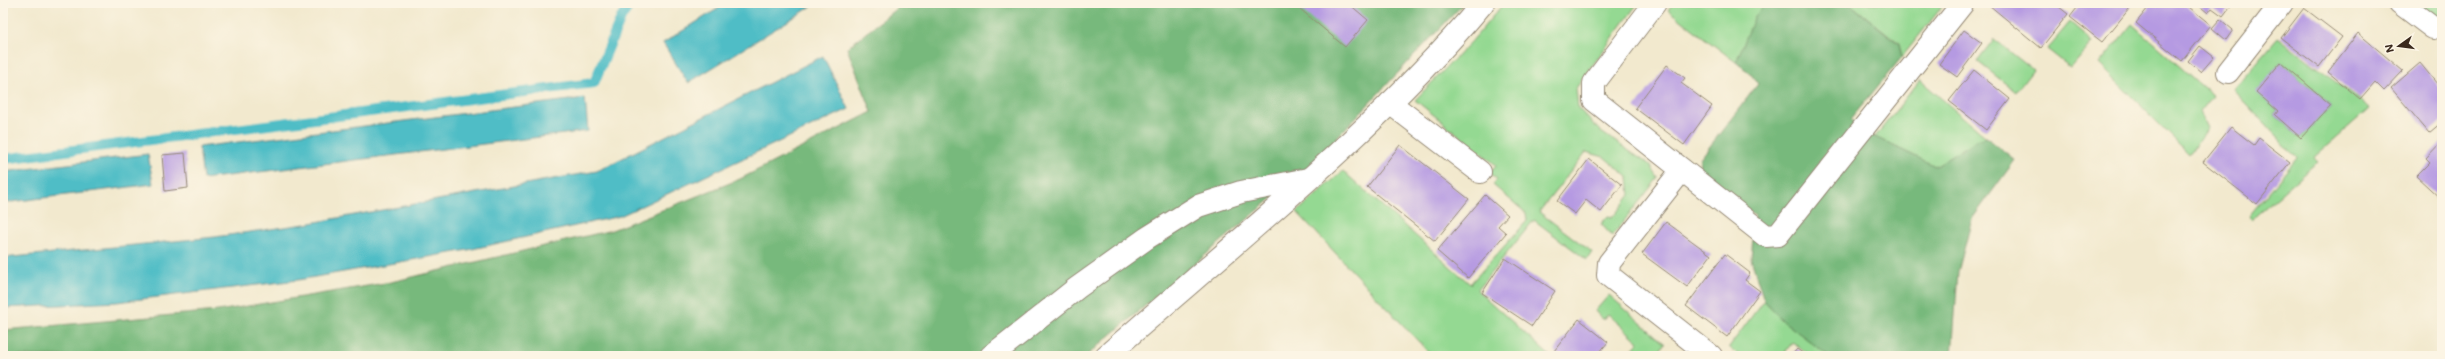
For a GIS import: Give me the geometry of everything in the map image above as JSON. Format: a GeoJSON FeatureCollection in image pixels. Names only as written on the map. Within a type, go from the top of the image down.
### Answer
{"type":"FeatureCollection","features":[{"type":"Feature","properties":{"kind":"street"},"geometry":{"type":"LineString","coordinates":[[1106,356],[1309,179],[1390,103],[1461,30],[1484,3]]}},
{"type":"Feature","properties":{"kind":"street"},"geometry":{"type":"LineString","coordinates":[[1656,3],[1594,83],[1594,100],[1766,236],[1778,235],[1963,3]]}},
{"type":"Feature","properties":{"kind":"street"},"geometry":{"type":"LineString","coordinates":[[2228,72],[2282,3]]}},
{"type":"Feature","properties":{"kind":"street"},"geometry":{"type":"LineString","coordinates":[[2400,3],[2433,28]]}},
{"type":"Feature","properties":{"kind":"street"},"geometry":{"type":"LineString","coordinates":[[1390,103],[1480,172]]}},
{"type":"Feature","properties":{"kind":"street"},"geometry":{"type":"LineString","coordinates":[[1682,170],[1609,264],[1608,275],[1711,356]]}},
{"type":"Feature","properties":{"kind":"street"},"geometry":{"type":"LineString","coordinates":[[991,356],[1077,288],[1147,238],[1198,206],[1241,192],[1309,179]]}},
{"type":"Feature","properties":{"kind":"green space"},"geometry":{"type":"Polygon","coordinates":[[[903,3],[1464,3],[1308,168],[1086,356],[3,356],[3,330],[218,311],[391,282],[612,230],[740,179],[872,112],[847,48],[903,3]]]}},
{"type":"Feature","properties":{"kind":"green space"},"geometry":{"type":"Polygon","coordinates":[[[1504,3],[1638,3],[1576,88],[1578,108],[1601,132],[1650,165],[1658,178],[1612,236],[1601,224],[1608,216],[1613,217],[1630,195],[1628,177],[1604,157],[1586,152],[1539,212],[1592,252],[1587,260],[1534,220],[1477,290],[1550,356],[1432,356],[1297,212],[1343,171],[1470,284],[1527,221],[1526,213],[1493,185],[1497,179],[1489,173],[1496,165],[1415,100],[1472,41],[1504,3]]]}},
{"type":"Feature","properties":{"kind":"green space"},"geometry":{"type":"Polygon","coordinates":[[[1673,3],[1804,3],[1750,73],[1668,10],[1673,3]]]}},
{"type":"Feature","properties":{"kind":"green space"},"geometry":{"type":"Polygon","coordinates":[[[1767,3],[1849,3],[1899,44],[1902,57],[1850,120],[1875,137],[1935,166],[1977,140],[1986,137],[2015,160],[1972,219],[1958,272],[1952,356],[1829,356],[1783,321],[1764,300],[1751,259],[1755,216],[1699,169],[1700,159],[1758,84],[1750,73],[1736,62],[1755,16],[1767,3]]]}},
{"type":"Feature","properties":{"kind":"green space"},"geometry":{"type":"Polygon","coordinates":[[[1849,3],[1945,3],[1902,57],[1899,43],[1849,3]]]}},
{"type":"Feature","properties":{"kind":"green space"},"geometry":{"type":"Polygon","coordinates":[[[2426,3],[2442,3],[2442,23],[2421,9],[2426,3]]]}},
{"type":"Feature","properties":{"kind":"green space"},"geometry":{"type":"Polygon","coordinates":[[[2070,22],[2093,42],[2071,68],[2047,49],[2070,22]]]}},
{"type":"Feature","properties":{"kind":"green space"},"geometry":{"type":"Polygon","coordinates":[[[2132,24],[2213,96],[2200,112],[2208,128],[2189,154],[2099,64],[2132,24]]]}},
{"type":"Feature","properties":{"kind":"green space"},"geometry":{"type":"Polygon","coordinates":[[[2278,38],[2370,108],[2313,158],[2317,162],[2252,219],[2249,216],[2297,158],[2233,90],[2278,38]],[[2281,62],[2257,91],[2278,111],[2275,115],[2301,138],[2331,105],[2281,62]]]}},
{"type":"Feature","properties":{"kind":"green space"},"geometry":{"type":"Polygon","coordinates":[[[1994,39],[2033,70],[2016,92],[1977,61],[1994,39]]]}},
{"type":"Feature","properties":{"kind":"green space"},"geometry":{"type":"Polygon","coordinates":[[[1920,80],[1986,137],[1977,140],[1935,166],[1875,137],[1920,80]]]}},
{"type":"Feature","properties":{"kind":"green space"},"geometry":{"type":"Polygon","coordinates":[[[1609,295],[1665,344],[1655,356],[1626,356],[1639,342],[1608,314],[1603,320],[1595,311],[1609,295]]]}},
{"type":"Feature","properties":{"kind":"green space"},"geometry":{"type":"Polygon","coordinates":[[[1764,300],[1783,321],[1828,355],[1813,356],[1792,343],[1782,356],[1740,356],[1729,347],[1764,300]]]}},
{"type":"Feature","properties":{"kind":"water"},"geometry":{"type":"Polygon","coordinates":[[[727,3],[817,3],[688,83],[663,43],[727,3]]]}},
{"type":"Feature","properties":{"kind":"water"},"geometry":{"type":"Polygon","coordinates":[[[823,56],[849,109],[620,216],[468,250],[298,280],[117,302],[3,308],[3,258],[215,237],[305,224],[597,171],[823,56]]]}},
{"type":"Feature","properties":{"kind":"water"},"geometry":{"type":"Polygon","coordinates":[[[585,98],[588,131],[203,179],[199,147],[585,98]]]}},
{"type":"Feature","properties":{"kind":"water"},"geometry":{"type":"Polygon","coordinates":[[[148,154],[153,184],[3,203],[3,172],[148,154]]]}},
{"type":"Feature","properties":{"kind":"building"},"geometry":{"type":"Polygon","coordinates":[[[1304,3],[1348,3],[1368,20],[1345,47],[1299,8],[1304,3]]]}},
{"type":"Feature","properties":{"kind":"building"},"geometry":{"type":"Polygon","coordinates":[[[1991,3],[2054,3],[2068,14],[2041,48],[1989,5],[1991,3]]]}},
{"type":"Feature","properties":{"kind":"building"},"geometry":{"type":"Polygon","coordinates":[[[2081,3],[2134,3],[2102,42],[2070,17],[2081,3]]]}},
{"type":"Feature","properties":{"kind":"building"},"geometry":{"type":"Polygon","coordinates":[[[2152,3],[2184,3],[2211,25],[2182,61],[2136,23],[2152,3]]]}},
{"type":"Feature","properties":{"kind":"building"},"geometry":{"type":"Polygon","coordinates":[[[2196,3],[2233,3],[2223,16],[2212,8],[2208,13],[2196,3]]]}},
{"type":"Feature","properties":{"kind":"building"},"geometry":{"type":"Polygon","coordinates":[[[2304,8],[2342,37],[2319,67],[2281,38],[2304,8]]]}},
{"type":"Feature","properties":{"kind":"building"},"geometry":{"type":"Polygon","coordinates":[[[2220,19],[2233,30],[2226,40],[2212,28],[2220,19]]]}},
{"type":"Feature","properties":{"kind":"building"},"geometry":{"type":"Polygon","coordinates":[[[1964,30],[1982,43],[1957,77],[1939,64],[1964,30]]]}},
{"type":"Feature","properties":{"kind":"building"},"geometry":{"type":"Polygon","coordinates":[[[2358,33],[2403,71],[2384,91],[2375,82],[2360,99],[2328,72],[2358,33]]]}},
{"type":"Feature","properties":{"kind":"building"},"geometry":{"type":"Polygon","coordinates":[[[2200,46],[2214,57],[2201,72],[2188,61],[2200,46]]]}},
{"type":"Feature","properties":{"kind":"building"},"geometry":{"type":"Polygon","coordinates":[[[2281,62],[2331,105],[2301,138],[2275,115],[2278,111],[2256,92],[2281,62]]]}},
{"type":"Feature","properties":{"kind":"building"},"geometry":{"type":"Polygon","coordinates":[[[2420,63],[2442,90],[2442,122],[2429,133],[2391,88],[2420,63]]]}},
{"type":"Feature","properties":{"kind":"building"},"geometry":{"type":"Polygon","coordinates":[[[1667,65],[1685,78],[1681,83],[1712,106],[1684,145],[1635,108],[1667,65]]]}},
{"type":"Feature","properties":{"kind":"building"},"geometry":{"type":"Polygon","coordinates":[[[1974,70],[2010,99],[1986,130],[1949,101],[1974,70]]]}},
{"type":"Feature","properties":{"kind":"building"},"geometry":{"type":"Polygon","coordinates":[[[2231,127],[2254,145],[2259,138],[2290,162],[2257,204],[2203,162],[2231,127]]]}},
{"type":"Feature","properties":{"kind":"building"},"geometry":{"type":"Polygon","coordinates":[[[2442,141],[2442,200],[2416,176],[2430,162],[2426,158],[2442,141]]]}},
{"type":"Feature","properties":{"kind":"building"},"geometry":{"type":"Polygon","coordinates":[[[1400,145],[1469,199],[1435,241],[1367,187],[1400,145]]]}},
{"type":"Feature","properties":{"kind":"building"},"geometry":{"type":"Polygon","coordinates":[[[185,153],[188,188],[165,191],[162,155],[185,153]]]}},
{"type":"Feature","properties":{"kind":"building"},"geometry":{"type":"Polygon","coordinates":[[[1589,159],[1622,185],[1601,212],[1586,200],[1575,214],[1557,201],[1589,159]]]}},
{"type":"Feature","properties":{"kind":"building"},"geometry":{"type":"Polygon","coordinates":[[[1485,195],[1508,215],[1498,226],[1506,233],[1468,278],[1437,251],[1485,195]]]}},
{"type":"Feature","properties":{"kind":"building"},"geometry":{"type":"Polygon","coordinates":[[[1666,222],[1711,255],[1687,287],[1642,254],[1666,222]]]}},
{"type":"Feature","properties":{"kind":"building"},"geometry":{"type":"Polygon","coordinates":[[[1725,254],[1750,273],[1745,280],[1760,291],[1727,337],[1686,306],[1725,254]]]}},
{"type":"Feature","properties":{"kind":"building"},"geometry":{"type":"Polygon","coordinates":[[[1505,258],[1555,291],[1532,326],[1482,293],[1505,258]]]}},
{"type":"Feature","properties":{"kind":"building"},"geometry":{"type":"Polygon","coordinates":[[[1579,319],[1608,342],[1599,353],[1603,356],[1560,356],[1554,351],[1579,319]]]}},
{"type":"Feature","properties":{"kind":"building"},"geometry":{"type":"Polygon","coordinates":[[[1797,349],[1807,356],[1791,356],[1797,349]]]}},
{"type":"Feature","properties":{"kind":"waterway"},"geometry":{"type":"LineString","coordinates":[[3,159],[594,83],[621,18],[631,3]]}}]}
